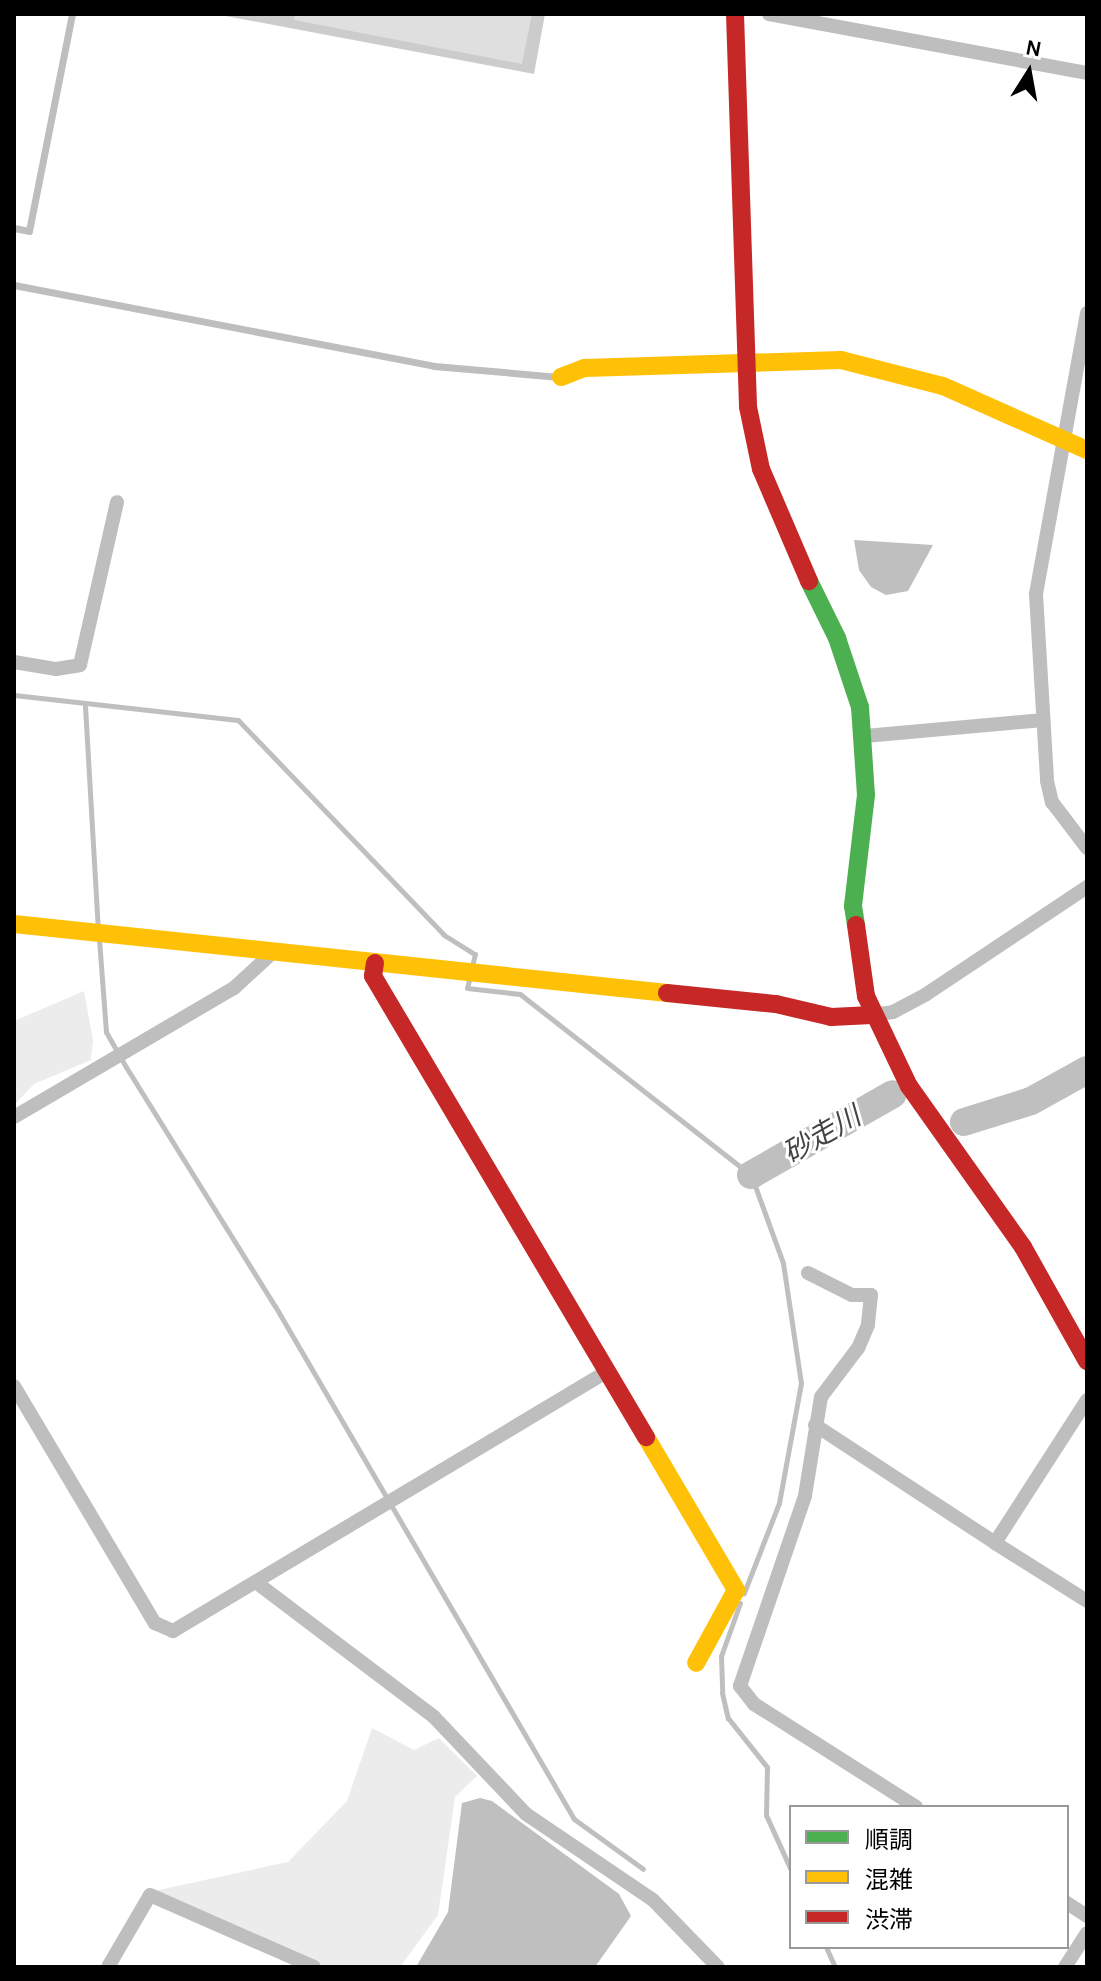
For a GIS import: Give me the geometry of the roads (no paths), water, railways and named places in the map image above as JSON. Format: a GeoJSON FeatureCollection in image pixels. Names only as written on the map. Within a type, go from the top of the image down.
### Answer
{"type":"FeatureCollection","features":[{"type":"Feature","properties":{"kind":"street"},"geometry":{"type":"LineString","coordinates":[[735,14],[744,361],[761,469],[780,522],[845,658],[865,736],[866,795],[853,906],[861,975],[872,1015],[909,1086],[1023,1247],[1087,1361]]}},
{"type":"Feature","properties":{"kind":"street"},"geometry":{"type":"LineString","coordinates":[[769,14],[1087,73]]}},
{"type":"Feature","properties":{"kind":"street"},"geometry":{"type":"LineString","coordinates":[[1087,313],[1036,594],[1043,720],[1052,802],[1087,848]]}},
{"type":"Feature","properties":{"kind":"street"},"geometry":{"type":"LineString","coordinates":[[561,377],[585,368],[744,361],[812,359],[879,367],[943,386],[1087,450]]}},
{"type":"Feature","properties":{"kind":"street"},"geometry":{"type":"LineString","coordinates":[[14,662],[56,669],[80,665],[117,502]]}},
{"type":"Feature","properties":{"kind":"street"},"geometry":{"type":"LineString","coordinates":[[865,736],[1043,720]]}},
{"type":"Feature","properties":{"kind":"street"},"geometry":{"type":"LineString","coordinates":[[14,924],[270,955],[776,1004],[831,1017],[893,1012],[925,995],[1087,887]]}},
{"type":"Feature","properties":{"kind":"street"},"geometry":{"type":"LineString","coordinates":[[14,1117],[234,988],[270,955]]}},
{"type":"Feature","properties":{"kind":"street"},"geometry":{"type":"LineString","coordinates":[[375,963],[373,976],[742,1591],[696,1663]]}},
{"type":"Feature","properties":{"kind":"street"},"geometry":{"type":"LineString","coordinates":[[808,1273],[852,1295],[871,1295],[865,1337],[821,1397],[805,1496],[740,1686],[754,1704],[913,1805]]}},
{"type":"Feature","properties":{"kind":"street"},"geometry":{"type":"LineString","coordinates":[[14,1386],[160,1628],[173,1631],[608,1371]]}},
{"type":"Feature","properties":{"kind":"street"},"geometry":{"type":"LineString","coordinates":[[995,1543],[1087,1400]]}},
{"type":"Feature","properties":{"kind":"street"},"geometry":{"type":"LineString","coordinates":[[815,1425],[1087,1601]]}},
{"type":"Feature","properties":{"kind":"street"},"geometry":{"type":"LineString","coordinates":[[257,1583],[434,1717],[526,1814],[653,1900],[718,1967]]}},
{"type":"Feature","properties":{"kind":"street"},"geometry":{"type":"LineString","coordinates":[[108,1967],[150,1895],[314,1967]]}},
{"type":"Feature","properties":{"kind":"street"},"geometry":{"type":"LineString","coordinates":[[1069,1904],[1087,1916]]}},
{"type":"Feature","properties":{"kind":"street"},"geometry":{"type":"LineString","coordinates":[[1065,1967],[1087,1933]]}},
{"type":"Feature","properties":{"kind":"lane"},"geometry":{"type":"LineString","coordinates":[[14,228],[29,231],[72,14]]}},
{"type":"Feature","properties":{"kind":"lane"},"geometry":{"type":"LineString","coordinates":[[14,285],[434,366],[561,377]]}},
{"type":"Feature","properties":{"kind":"waterway"},"geometry":{"type":"LineString","coordinates":[[14,695],[238,720],[444,935],[475,954],[471,970]]}},
{"type":"Feature","properties":{"kind":"waterway"},"geometry":{"type":"LineString","coordinates":[[85,706],[98,929]]}},
{"type":"Feature","properties":{"kind":"waterway"},"geometry":{"type":"LineString","coordinates":[[99,939],[106,1032],[126,1067],[275,1306],[574,1819],[643,1869]]}},
{"type":"Feature","properties":{"kind":"waterway"},"geometry":{"type":"LineString","coordinates":[[469,980],[467,988],[520,994],[751,1175],[783,1263],[801,1383],[779,1503],[744,1593]]}},
{"type":"Feature","properties":{"kind":"waterway","name":"砂走川"},"geometry":{"type":"LineString","coordinates":[[964,1122],[1031,1101],[1087,1070]]}},
{"type":"Feature","properties":{"kind":"waterway","name":"砂走川"},"geometry":{"type":"LineString","coordinates":[[751,1175],[893,1094]]}},
{"type":"Feature","properties":{"kind":"waterway"},"geometry":{"type":"LineString","coordinates":[[740,1603],[721,1656],[722,1693],[728,1718],[767,1767],[766,1815],[789,1866]]}},
{"type":"Feature","properties":{"kind":"waterway"},"geometry":{"type":"LineString","coordinates":[[827,1949],[835,1967]]}}]}
